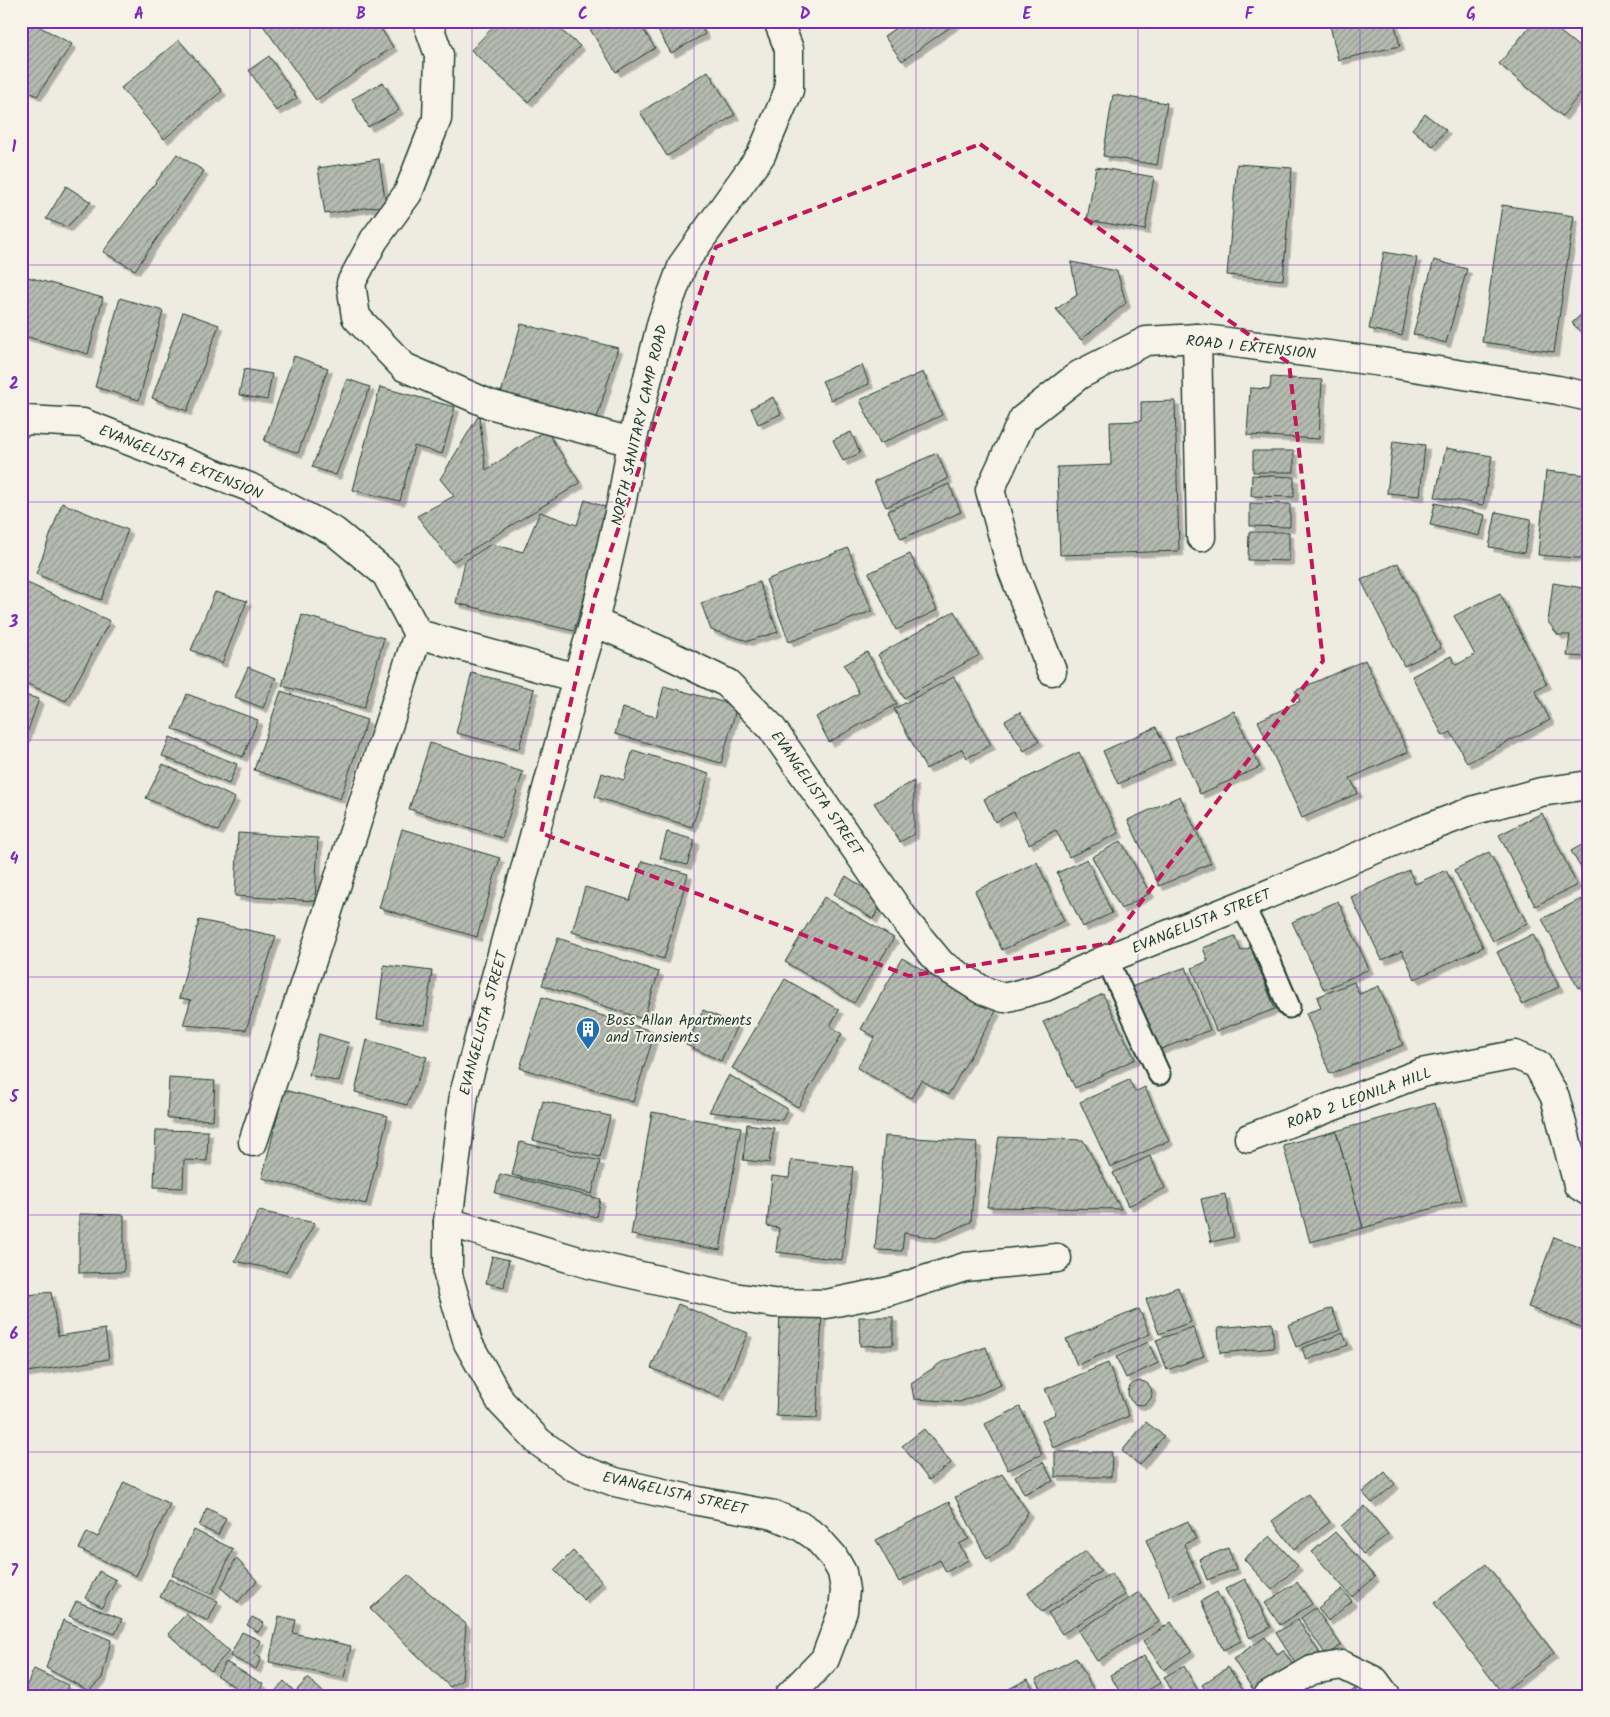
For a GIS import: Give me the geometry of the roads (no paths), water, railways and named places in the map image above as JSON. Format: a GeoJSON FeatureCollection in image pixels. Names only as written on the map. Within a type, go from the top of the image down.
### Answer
{"type":"FeatureCollection","features":[{"type":"Feature","properties":{"kind":"street"},"geometry":{"type":"LineString","coordinates":[[427,21],[439,55],[437,120],[408,193],[374,240],[351,283],[356,318],[404,367],[489,404],[632,442]]}},
{"type":"Feature","properties":{"kind":"street","name":"NORTH SANITARY CAMP ROAD"},"geometry":{"type":"LineString","coordinates":[[594,622],[622,500],[632,442],[662,321],[683,264],[761,155],[789,90],[789,49],[778,21]]}},
{"type":"Feature","properties":{"kind":"street"},"geometry":{"type":"LineString","coordinates":[[1197,338],[1201,537]]}},
{"type":"Feature","properties":{"kind":"street","name":"ROAD 1 EXTENSION"},"geometry":{"type":"LineString","coordinates":[[1052,671],[1012,569],[990,490],[1023,419],[1079,375],[1146,341],[1197,338],[1382,362],[1558,390],[1589,397]]}},
{"type":"Feature","properties":{"kind":"street","name":"EVANGELISTA EXTENSION"},"geometry":{"type":"LineString","coordinates":[[21,423],[26,420],[84,423],[249,487],[335,532],[386,574],[418,634]]}},
{"type":"Feature","properties":{"kind":"street","name":"EVANGELISTA STREET"},"geometry":{"type":"LineString","coordinates":[[789,1696],[825,1659],[843,1611],[845,1590],[842,1572],[834,1556],[816,1537],[800,1526],[774,1515],[698,1502],[615,1482],[574,1467],[539,1442],[501,1402],[468,1343],[448,1275],[448,1222],[464,1094],[577,678],[594,622],[657,649],[727,683],[772,727],[907,923],[941,964],[982,990],[1004,998],[1045,987],[1107,959],[1409,835],[1475,810],[1541,792],[1589,785]]}},
{"type":"Feature","properties":{"kind":"street"},"geometry":{"type":"LineString","coordinates":[[253,1142],[418,634],[577,678]]}},
{"type":"Feature","properties":{"kind":"street","name":"ROAD 2 LEONILA HILL"},"geometry":{"type":"LineString","coordinates":[[1248,1138],[1420,1073],[1515,1055],[1537,1064],[1555,1097],[1578,1185],[1589,1192]]}},
{"type":"Feature","properties":{"kind":"street"},"geometry":{"type":"LineString","coordinates":[[448,1222],[592,1265],[734,1297],[773,1303],[826,1304],[890,1290],[965,1267],[1057,1258]]}},
{"type":"Feature","properties":{"kind":"street"},"geometry":{"type":"LineString","coordinates":[[1268,1696],[1312,1670],[1342,1665],[1375,1681],[1386,1696]]}},
{"type":"Feature","properties":{"kind":"lane"},"geometry":{"type":"LineString","coordinates":[[1242,905],[1261,941],[1289,1007]]}},
{"type":"Feature","properties":{"kind":"lane"},"geometry":{"type":"LineString","coordinates":[[1107,959],[1159,1074]]}},
{"type":"Feature","properties":{"kind":"place","name":"Boss Allan Apartments and Transients"},"geometry":{"type":"Point","coordinates":[588,1050]}}]}
